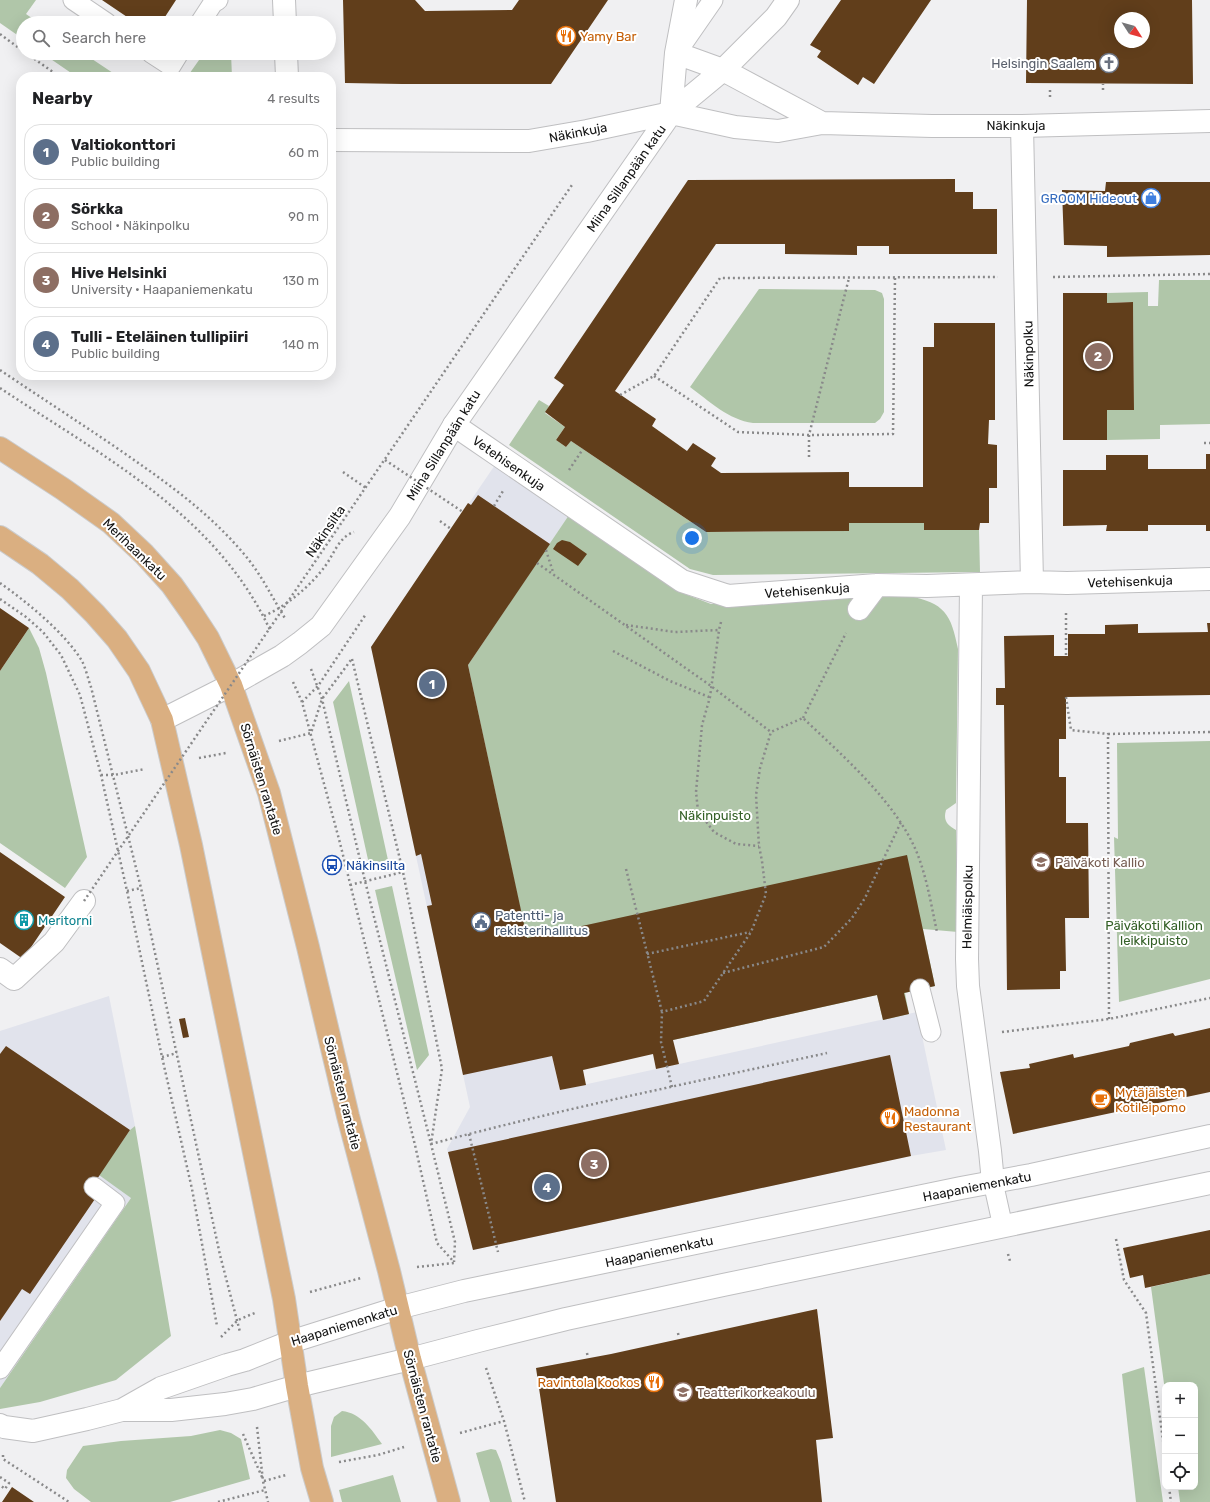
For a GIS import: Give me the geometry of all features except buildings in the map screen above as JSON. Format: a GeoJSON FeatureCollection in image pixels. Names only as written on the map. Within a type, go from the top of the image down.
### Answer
{"type":"FeatureCollection","features":[{"type":"Feature","properties":{"kind":"main road","name":"Merihaankatu"},"geometry":{"type":"LineString","coordinates":[[0,448],[63,489],[111,523],[144,554],[172,586],[191,612],[208,638],[231,685]]}},
{"type":"Feature","properties":{"kind":"main road"},"geometry":{"type":"LineString","coordinates":[[0,537],[40,564],[70,589],[117,639],[139,671],[162,720],[179,762],[191,846],[284,1299],[297,1386],[312,1468],[322,1502]]}},
{"type":"Feature","properties":{"kind":"main road","name":"Sörnäisten rantatie"},"geometry":{"type":"LineString","coordinates":[[231,685],[269,793],[308,947],[348,1116],[431,1440],[449,1502]]}},
{"type":"Feature","properties":{"kind":"street"},"geometry":{"type":"LineString","coordinates":[[284,0],[285,16]]}},
{"type":"Feature","properties":{"kind":"street","name":"Miina Sillanpään katu"},"geometry":{"type":"LineString","coordinates":[[671,113],[676,53],[686,0]]}},
{"type":"Feature","properties":{"kind":"street","name":"Miina Sillanpään katu"},"geometry":{"type":"LineString","coordinates":[[162,720],[231,685],[282,656],[321,626],[400,516],[454,425],[671,113],[723,70],[776,17],[788,0]]}},
{"type":"Feature","properties":{"kind":"street","name":"Näkinkuja"},"geometry":{"type":"LineString","coordinates":[[676,53],[723,70],[822,123]]}},
{"type":"Feature","properties":{"kind":"street"},"geometry":{"type":"LineString","coordinates":[[286,60],[287,72]]}},
{"type":"Feature","properties":{"kind":"street","name":"Näkinkuja"},"geometry":{"type":"LineString","coordinates":[[336,140],[529,141],[587,131],[671,113],[735,127],[778,131],[822,123],[932,126],[1022,126],[1210,121]]}},
{"type":"Feature","properties":{"kind":"street","name":"Näkinpolku"},"geometry":{"type":"LineString","coordinates":[[1022,126],[1032,582]]}},
{"type":"Feature","properties":{"kind":"street","name":"Vetehisenkuja"},"geometry":{"type":"LineString","coordinates":[[454,425],[682,581],[728,596],[877,585],[927,586],[1210,578]]}},
{"type":"Feature","properties":{"kind":"street"},"geometry":{"type":"LineString","coordinates":[[859,609],[877,585]]}},
{"type":"Feature","properties":{"kind":"street","name":"Helmiäispolku"},"geometry":{"type":"LineString","coordinates":[[971,585],[967,959],[968,986],[993,1182]]}},
{"type":"Feature","properties":{"kind":"street"},"geometry":{"type":"LineString","coordinates":[[0,969],[14,979],[54,942],[84,901]]}},
{"type":"Feature","properties":{"kind":"street","name":"Haapaniemenkatu"},"geometry":{"type":"LineString","coordinates":[[122,1410],[161,1388],[245,1360],[290,1342],[398,1308],[488,1285],[1031,1175],[1210,1136]]}},
{"type":"Feature","properties":{"kind":"street","name":"Haapaniemenkatu"},"geometry":{"type":"LineString","coordinates":[[2,1426],[33,1431],[122,1410],[171,1410],[225,1404],[253,1399],[297,1386],[566,1319],[1210,1183]]}},
{"type":"Feature","properties":{"kind":"lane"},"geometry":{"type":"LineString","coordinates":[[73,0],[97,16]]}},
{"type":"Feature","properties":{"kind":"lane"},"geometry":{"type":"LineString","coordinates":[[205,16],[213,3],[218,0]]}},
{"type":"Feature","properties":{"kind":"lane"},"geometry":{"type":"LineString","coordinates":[[676,53],[713,0]]}},
{"type":"Feature","properties":{"kind":"lane"},"geometry":{"type":"LineString","coordinates":[[162,60],[171,66],[175,60]]}},
{"type":"Feature","properties":{"kind":"lane"},"geometry":{"type":"LineString","coordinates":[[920,989],[931,1032]]}},
{"type":"Feature","properties":{"kind":"lane","name":"Helmiäispolku"},"geometry":{"type":"LineString","coordinates":[[993,1182],[1003,1227]]}},
{"type":"Feature","properties":{"kind":"lane"},"geometry":{"type":"LineString","coordinates":[[0,1369],[115,1203],[94,1187]]}},
{"type":"Feature","properties":{"kind":"path"},"geometry":{"type":"LineString","coordinates":[[0,34],[16,46]]}},
{"type":"Feature","properties":{"kind":"path"},"geometry":{"type":"LineString","coordinates":[[36,60],[53,72]]}},
{"type":"Feature","properties":{"kind":"path"},"geometry":{"type":"LineString","coordinates":[[1103,84],[1103,90]]}},
{"type":"Feature","properties":{"kind":"path","name":"Näkinsilta"},"geometry":{"type":"LineString","coordinates":[[84,901],[572,186]]}},
{"type":"Feature","properties":{"kind":"path"},"geometry":{"type":"LineString","coordinates":[[620,395],[654,376],[720,278],[1026,277],[1210,274]]}},
{"type":"Feature","properties":{"kind":"path"},"geometry":{"type":"LineString","coordinates":[[809,457],[809,435],[849,278]]}},
{"type":"Feature","properties":{"kind":"path"},"geometry":{"type":"LineString","coordinates":[[654,376],[738,432],[809,435],[894,434],[895,278]]}},
{"type":"Feature","properties":{"kind":"path"},"geometry":{"type":"LineString","coordinates":[[0,370],[146,468],[191,501],[216,523],[244,555],[268,587],[300,643],[322,700],[365,881],[431,1144],[454,1242],[454,1262],[437,1243],[414,1138],[302,702]]}},
{"type":"Feature","properties":{"kind":"path"},"geometry":{"type":"LineString","coordinates":[[0,388],[137,478],[170,504],[204,534],[232,567],[264,616]]}},
{"type":"Feature","properties":{"kind":"path"},"geometry":{"type":"LineString","coordinates":[[1204,443],[1210,443]]}},
{"type":"Feature","properties":{"kind":"path"},"geometry":{"type":"LineString","coordinates":[[385,460],[463,512]]}},
{"type":"Feature","properties":{"kind":"path"},"geometry":{"type":"LineString","coordinates":[[343,472],[366,488]]}},
{"type":"Feature","properties":{"kind":"path"},"geometry":{"type":"LineString","coordinates":[[440,521],[451,529]]}},
{"type":"Feature","properties":{"kind":"path"},"geometry":{"type":"LineString","coordinates":[[546,550],[553,573]]}},
{"type":"Feature","properties":{"kind":"path"},"geometry":{"type":"LineString","coordinates":[[537,563],[711,686],[771,732]]}},
{"type":"Feature","properties":{"kind":"path"},"geometry":{"type":"LineString","coordinates":[[1066,582],[1066,656]]}},
{"type":"Feature","properties":{"kind":"path"},"geometry":{"type":"LineString","coordinates":[[0,583],[31,607],[65,641],[82,662],[91,687],[114,775],[140,888],[220,1255],[238,1320]]}},
{"type":"Feature","properties":{"kind":"path"},"geometry":{"type":"LineString","coordinates":[[728,596],[719,630],[710,697],[702,725],[696,792],[698,811],[714,832],[736,844],[759,846]]}},
{"type":"Feature","properties":{"kind":"path"},"geometry":{"type":"LineString","coordinates":[[0,599],[43,632],[61,655],[80,695],[101,775],[128,891],[162,1057],[192,1189],[217,1326]]}},
{"type":"Feature","properties":{"kind":"path"},"geometry":{"type":"LineString","coordinates":[[625,625],[675,632],[719,630]]}},
{"type":"Feature","properties":{"kind":"path"},"geometry":{"type":"LineString","coordinates":[[613,651],[670,681],[710,697]]}},
{"type":"Feature","properties":{"kind":"path"},"geometry":{"type":"LineString","coordinates":[[662,1012],[704,1001],[751,932],[766,894],[759,846],[756,795],[760,768],[771,732],[803,718],[833,658]]}},
{"type":"Feature","properties":{"kind":"path"},"geometry":{"type":"LineString","coordinates":[[311,733],[322,700],[352,660],[403,872],[442,1069],[431,1144]]}},
{"type":"Feature","properties":{"kind":"path"},"geometry":{"type":"LineString","coordinates":[[1066,697],[1071,730],[1108,734],[1210,732]]}},
{"type":"Feature","properties":{"kind":"path"},"geometry":{"type":"LineString","coordinates":[[803,718],[849,761],[901,822],[920,860],[938,934],[967,959]]}},
{"type":"Feature","properties":{"kind":"path"},"geometry":{"type":"LineString","coordinates":[[194,760],[253,748],[311,733]]}},
{"type":"Feature","properties":{"kind":"path"},"geometry":{"type":"LineString","coordinates":[[1108,734],[1109,1019]]}},
{"type":"Feature","properties":{"kind":"path"},"geometry":{"type":"LineString","coordinates":[[101,775],[114,775],[179,762]]}},
{"type":"Feature","properties":{"kind":"path"},"geometry":{"type":"LineString","coordinates":[[723,972],[824,948],[852,918],[865,898],[901,822]]}},
{"type":"Feature","properties":{"kind":"path"},"geometry":{"type":"LineString","coordinates":[[626,869],[662,1012],[661,1042],[672,1087]]}},
{"type":"Feature","properties":{"kind":"path"},"geometry":{"type":"LineString","coordinates":[[350,885],[403,872]]}},
{"type":"Feature","properties":{"kind":"path"},"geometry":{"type":"LineString","coordinates":[[128,891],[140,888]]}},
{"type":"Feature","properties":{"kind":"path"},"geometry":{"type":"LineString","coordinates":[[647,954],[751,932]]}},
{"type":"Feature","properties":{"kind":"path"},"geometry":{"type":"LineString","coordinates":[[974,1036],[1109,1019],[1210,998]]}},
{"type":"Feature","properties":{"kind":"path"},"geometry":{"type":"LineString","coordinates":[[162,1057],[177,1053]]}},
{"type":"Feature","properties":{"kind":"path"},"geometry":{"type":"LineString","coordinates":[[431,1144],[672,1087],[827,1053]]}},
{"type":"Feature","properties":{"kind":"path"},"geometry":{"type":"LineString","coordinates":[[469,1134],[498,1252]]}},
{"type":"Feature","properties":{"kind":"path"},"geometry":{"type":"LineString","coordinates":[[1116,1239],[1124,1280],[1146,1313],[1165,1454]]}},
{"type":"Feature","properties":{"kind":"path"},"geometry":{"type":"LineString","coordinates":[[678,1333],[679,1338]]}},
{"type":"Feature","properties":{"kind":"path"},"geometry":{"type":"LineString","coordinates":[[587,1353],[588,1358]]}},
{"type":"Feature","properties":{"kind":"path"},"geometry":{"type":"LineString","coordinates":[[488,1374],[504,1421],[525,1502]]}},
{"type":"Feature","properties":{"kind":"path"},"geometry":{"type":"LineString","coordinates":[[263,1482],[312,1468],[378,1455],[504,1421]]}},
{"type":"Feature","properties":{"kind":"path"},"geometry":{"type":"LineString","coordinates":[[257,1424],[263,1482],[268,1502]]}},
{"type":"Feature","properties":{"kind":"path"},"geometry":{"type":"LineString","coordinates":[[2,1426],[2,1460]]}},
{"type":"Feature","properties":{"kind":"path"},"geometry":{"type":"LineString","coordinates":[[243,1434],[263,1482]]}},
{"type":"Feature","properties":{"kind":"path"},"geometry":{"type":"LineString","coordinates":[[0,1457],[2,1460],[69,1502]]}},
{"type":"Feature","properties":{"kind":"path"},"geometry":{"type":"LineString","coordinates":[[0,1485],[5,1489],[9,1483],[2,1478]]}},
{"type":"Feature","properties":{"kind":"path"},"geometry":{"type":"LineString","coordinates":[[218,1502],[265,1490]]}},
{"type":"Feature","properties":{"kind":"path"},"geometry":{"type":"LineString","coordinates":[[1169,1490],[1171,1502]]}},
{"type":"Feature","properties":{"kind":"shaded area"},"geometry":{"type":"Polygon","coordinates":[[[495,465],[569,515],[546,550],[552,1056],[560,1090],[917,1012],[946,1150],[911,1156],[473,1250],[447,1149],[470,1107],[371,647],[495,465]]]}},
{"type":"Feature","properties":{"kind":"shaded area"},"geometry":{"type":"Polygon","coordinates":[[[109,996],[135,1126],[130,1130],[131,1198],[0,1388],[0,1031],[109,996]]]}},
{"type":"Feature","properties":{"kind":"green space"},"geometry":{"type":"Polygon","coordinates":[[[0,0],[36,0],[26,14],[29,16],[16,16],[16,34],[0,23],[0,0]]]}},
{"type":"Feature","properties":{"kind":"green space"},"geometry":{"type":"Polygon","coordinates":[[[52,60],[94,60],[112,72],[70,72],[52,60]]]}},
{"type":"Feature","properties":{"kind":"green space"},"geometry":{"type":"Polygon","coordinates":[[[199,60],[231,60],[232,72],[191,72],[199,60]]]}},
{"type":"Feature","properties":{"kind":"green space"},"geometry":{"type":"Polygon","coordinates":[[[1159,280],[1210,280],[1210,424],[1160,425],[1160,439],[1107,440],[1107,410],[1134,410],[1133,302],[1107,303],[1107,293],[1148,292],[1148,306],[1158,306],[1159,280]]]}},
{"type":"Feature","properties":{"kind":"green space"},"geometry":{"type":"Polygon","coordinates":[[[759,289],[875,290],[882,293],[884,299],[884,412],[880,419],[875,423],[753,423],[728,414],[690,387],[759,289]]]}},
{"type":"Feature","properties":{"kind":"green space"},"geometry":{"type":"Polygon","coordinates":[[[539,400],[549,406],[545,413],[565,427],[556,440],[566,447],[571,441],[706,532],[848,531],[849,523],[924,523],[924,530],[979,530],[980,572],[713,575],[690,569],[509,445],[539,400]]]}},
{"type":"Feature","properties":{"kind":"green space","name":"Näkinpuisto"},"geometry":{"type":"Polygon","coordinates":[[[569,515],[685,594],[711,604],[908,596],[930,602],[944,612],[949,619],[958,649],[956,803],[946,810],[945,819],[950,826],[956,830],[958,932],[923,929],[935,986],[905,993],[909,1014],[883,1020],[877,995],[673,1040],[547,1034],[468,665],[569,515]]]}},
{"type":"Feature","properties":{"kind":"green space"},"geometry":{"type":"Polygon","coordinates":[[[29,628],[39,648],[46,673],[87,857],[65,888],[0,843],[0,671],[29,628]]]}},
{"type":"Feature","properties":{"kind":"green space"},"geometry":{"type":"Polygon","coordinates":[[[349,681],[388,860],[369,864],[333,702],[349,681]]]}},
{"type":"Feature","properties":{"kind":"green space","name":"Päiväkoti Kallion leikkipuisto"},"geometry":{"type":"Polygon","coordinates":[[[1210,741],[1210,979],[1119,1002],[1114,837],[1118,839],[1117,743],[1210,741]]]}},
{"type":"Feature","properties":{"kind":"green space"},"geometry":{"type":"Polygon","coordinates":[[[392,886],[429,1055],[417,1070],[375,890],[392,886]]]}},
{"type":"Feature","properties":{"kind":"green space"},"geometry":{"type":"Polygon","coordinates":[[[135,1126],[171,1336],[116,1380],[40,1402],[0,1409],[0,1388],[131,1198],[99,1175],[130,1130],[135,1126]]]}},
{"type":"Feature","properties":{"kind":"green space"},"geometry":{"type":"Polygon","coordinates":[[[1210,1274],[1210,1502],[1180,1502],[1178,1490],[1198,1490],[1198,1382],[1164,1382],[1151,1287],[1210,1274]]]}},
{"type":"Feature","properties":{"kind":"green space"},"geometry":{"type":"Polygon","coordinates":[[[1144,1367],[1163,1502],[1136,1502],[1122,1374],[1144,1367]]]}},
{"type":"Feature","properties":{"kind":"green space"},"geometry":{"type":"Polygon","coordinates":[[[342,1411],[355,1415],[365,1423],[382,1444],[331,1457],[331,1426],[334,1417],[342,1411]]]}},
{"type":"Feature","properties":{"kind":"green space"},"geometry":{"type":"Polygon","coordinates":[[[220,1430],[231,1433],[241,1439],[250,1479],[170,1502],[91,1502],[74,1489],[66,1478],[67,1470],[83,1446],[121,1441],[191,1436],[220,1430]]]}},
{"type":"Feature","properties":{"kind":"green space"},"geometry":{"type":"Polygon","coordinates":[[[491,1449],[496,1450],[501,1462],[512,1502],[490,1502],[476,1453],[491,1449]]]}},
{"type":"Feature","properties":{"kind":"green space"},"geometry":{"type":"Polygon","coordinates":[[[393,1475],[401,1502],[342,1502],[339,1490],[393,1475]]]}},
{"type":"Feature","properties":{"kind":"place","name":"Yamy Bar"},"geometry":{"type":"Point","coordinates":[566,36]}},
{"type":"Feature","properties":{"kind":"place","name":"Helsingin Saalem"},"geometry":{"type":"Point","coordinates":[1109,63]}},
{"type":"Feature","properties":{"kind":"place","name":"GROOM Hideout"},"geometry":{"type":"Point","coordinates":[1151,198]}},
{"type":"Feature","properties":{"kind":"place","name":"Sörkka"},"geometry":{"type":"Point","coordinates":[1098,356]}},
{"type":"Feature","properties":{"kind":"place","name":"Valtiokonttori"},"geometry":{"type":"Point","coordinates":[432,684]}},
{"type":"Feature","properties":{"kind":"place","name":"Päiväkoti Kallio"},"geometry":{"type":"Point","coordinates":[1041,862]}},
{"type":"Feature","properties":{"kind":"place","name":"Näkinsilta"},"geometry":{"type":"Point","coordinates":[332,865]}},
{"type":"Feature","properties":{"kind":"place","name":"Meritorni"},"geometry":{"type":"Point","coordinates":[24,920]}},
{"type":"Feature","properties":{"kind":"place","name":"Patentti- ja rekisterihallitus"},"geometry":{"type":"Point","coordinates":[481,922]}},
{"type":"Feature","properties":{"kind":"place","name":"Mytäjäisten Kotileipomo"},"geometry":{"type":"Point","coordinates":[1101,1099]}},
{"type":"Feature","properties":{"kind":"place","name":"Madonna Restaurant"},"geometry":{"type":"Point","coordinates":[890,1118]}},
{"type":"Feature","properties":{"kind":"place","name":"Hive Helsinki"},"geometry":{"type":"Point","coordinates":[594,1164]}},
{"type":"Feature","properties":{"kind":"place","name":"Tulli - Eteläinen tullipiiri"},"geometry":{"type":"Point","coordinates":[547,1187]}},
{"type":"Feature","properties":{"kind":"place","name":"Ravintola Kookos"},"geometry":{"type":"Point","coordinates":[654,1382]}},
{"type":"Feature","properties":{"kind":"place","name":"Teatterikorkeakoulu"},"geometry":{"type":"Point","coordinates":[683,1392]}}]}
